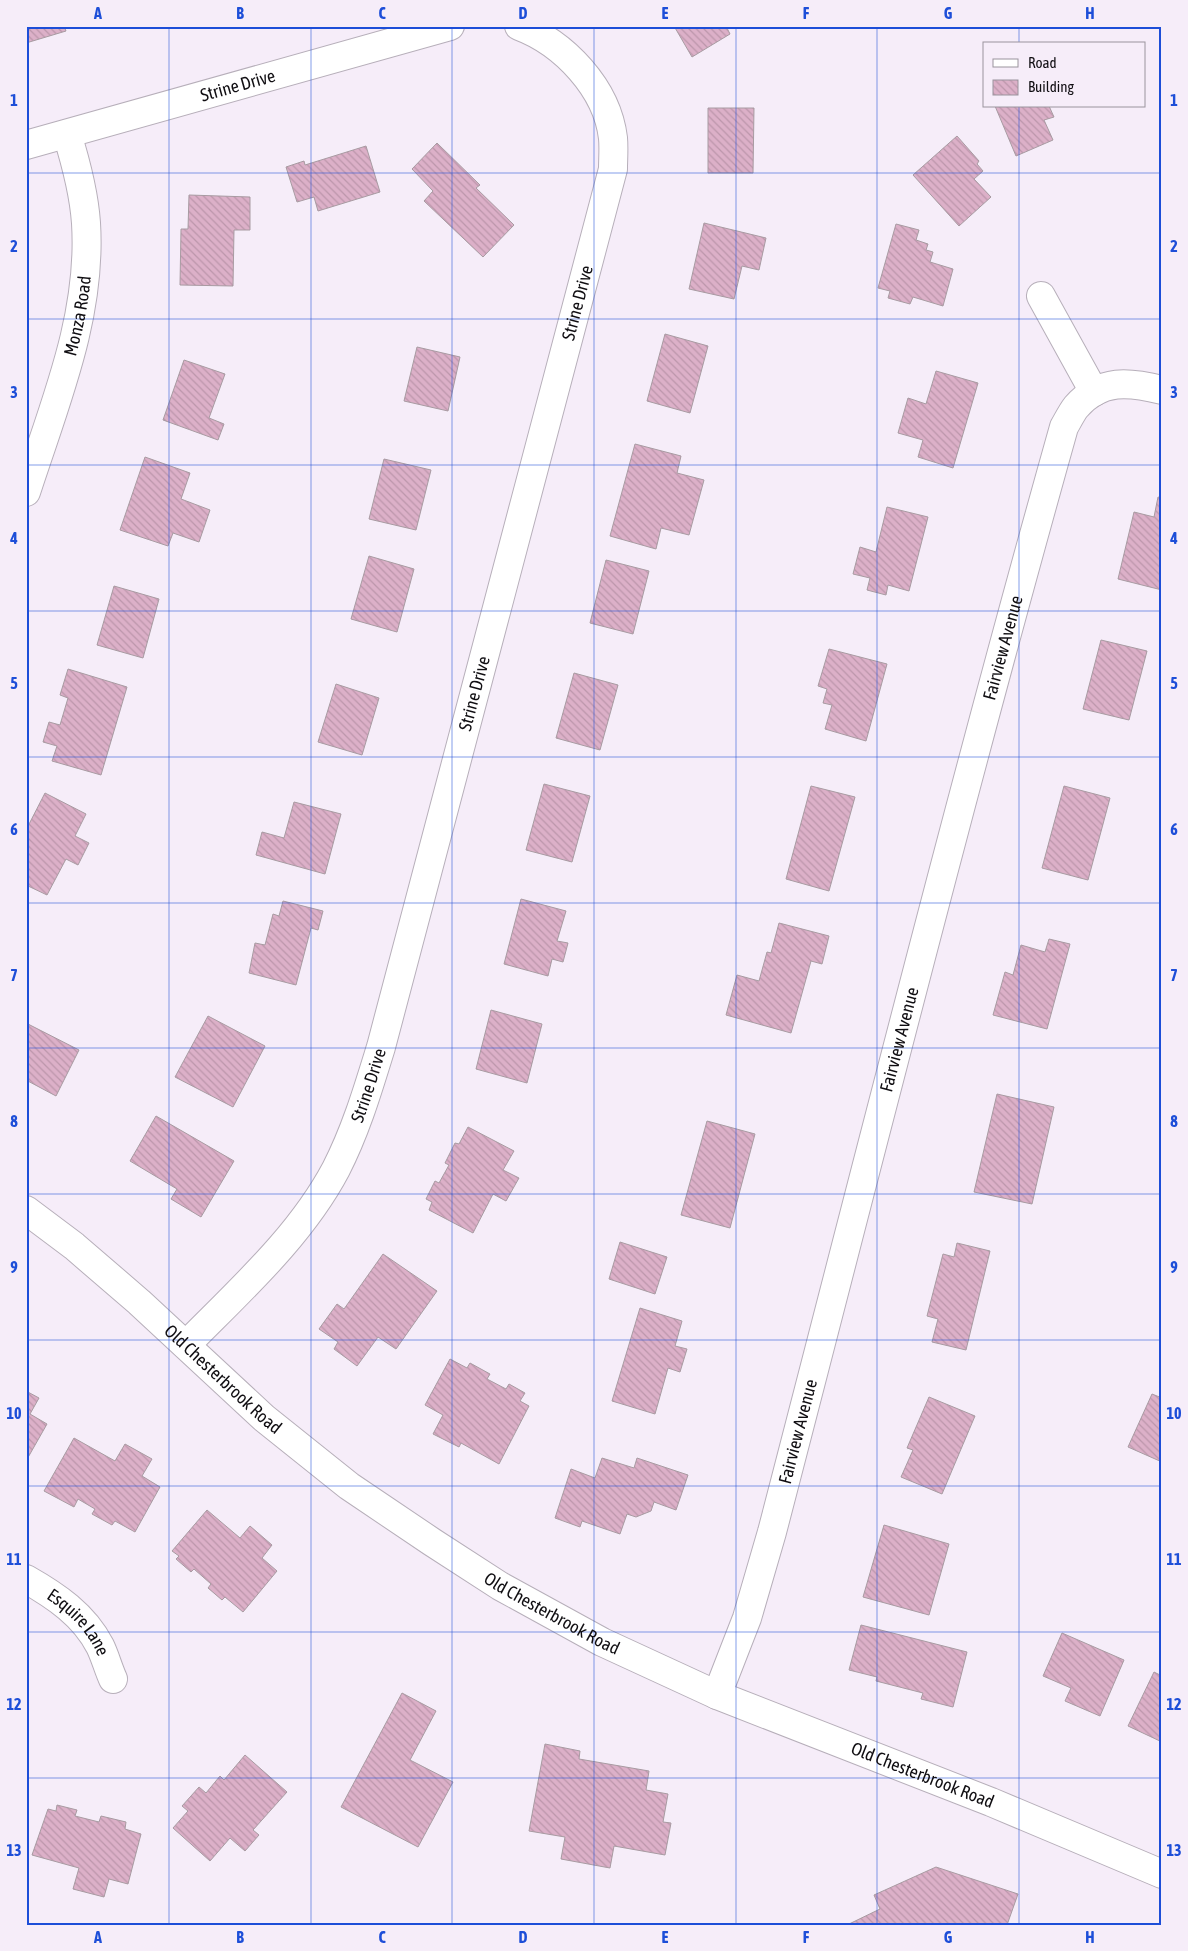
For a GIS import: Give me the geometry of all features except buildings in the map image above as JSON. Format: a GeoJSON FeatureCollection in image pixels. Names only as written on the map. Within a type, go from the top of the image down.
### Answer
{"type":"FeatureCollection","features":[{"type":"Feature","properties":{"kind":"street","name":"Strine Drive"},"geometry":{"type":"LineString","coordinates":[[26,146],[450,26]]}},
{"type":"Feature","properties":{"kind":"street","name":"Strine Drive"},"geometry":{"type":"LineString","coordinates":[[186,1345],[265,1264],[306,1216],[336,1169],[362,1110],[381,1048],[613,169],[613,137],[605,108],[588,79],[564,54],[532,31],[518,26]]}},
{"type":"Feature","properties":{"kind":"street","name":"Monza Road"},"geometry":{"type":"LineString","coordinates":[[26,492],[77,332],[86,279],[86,223],[78,169],[67,134]]}},
{"type":"Feature","properties":{"kind":"street"},"geometry":{"type":"LineString","coordinates":[[1040,296],[1094,392],[1110,385],[1133,383],[1162,390]]}},
{"type":"Feature","properties":{"kind":"street","name":"Fairview Avenue"},"geometry":{"type":"LineString","coordinates":[[717,1694],[746,1618],[772,1532],[962,802],[1064,427],[1076,407],[1094,392]]}},
{"type":"Feature","properties":{"kind":"street","name":"Old Chesterbrook Road"},"geometry":{"type":"LineString","coordinates":[[26,1210],[74,1246],[272,1424],[349,1486],[500,1586],[602,1642],[717,1694],[991,1802],[1162,1874]]}},
{"type":"Feature","properties":{"kind":"street","name":"Esquire Lane"},"geometry":{"type":"LineString","coordinates":[[26,1579],[52,1594],[79,1617],[100,1646],[113,1679]]}}]}
